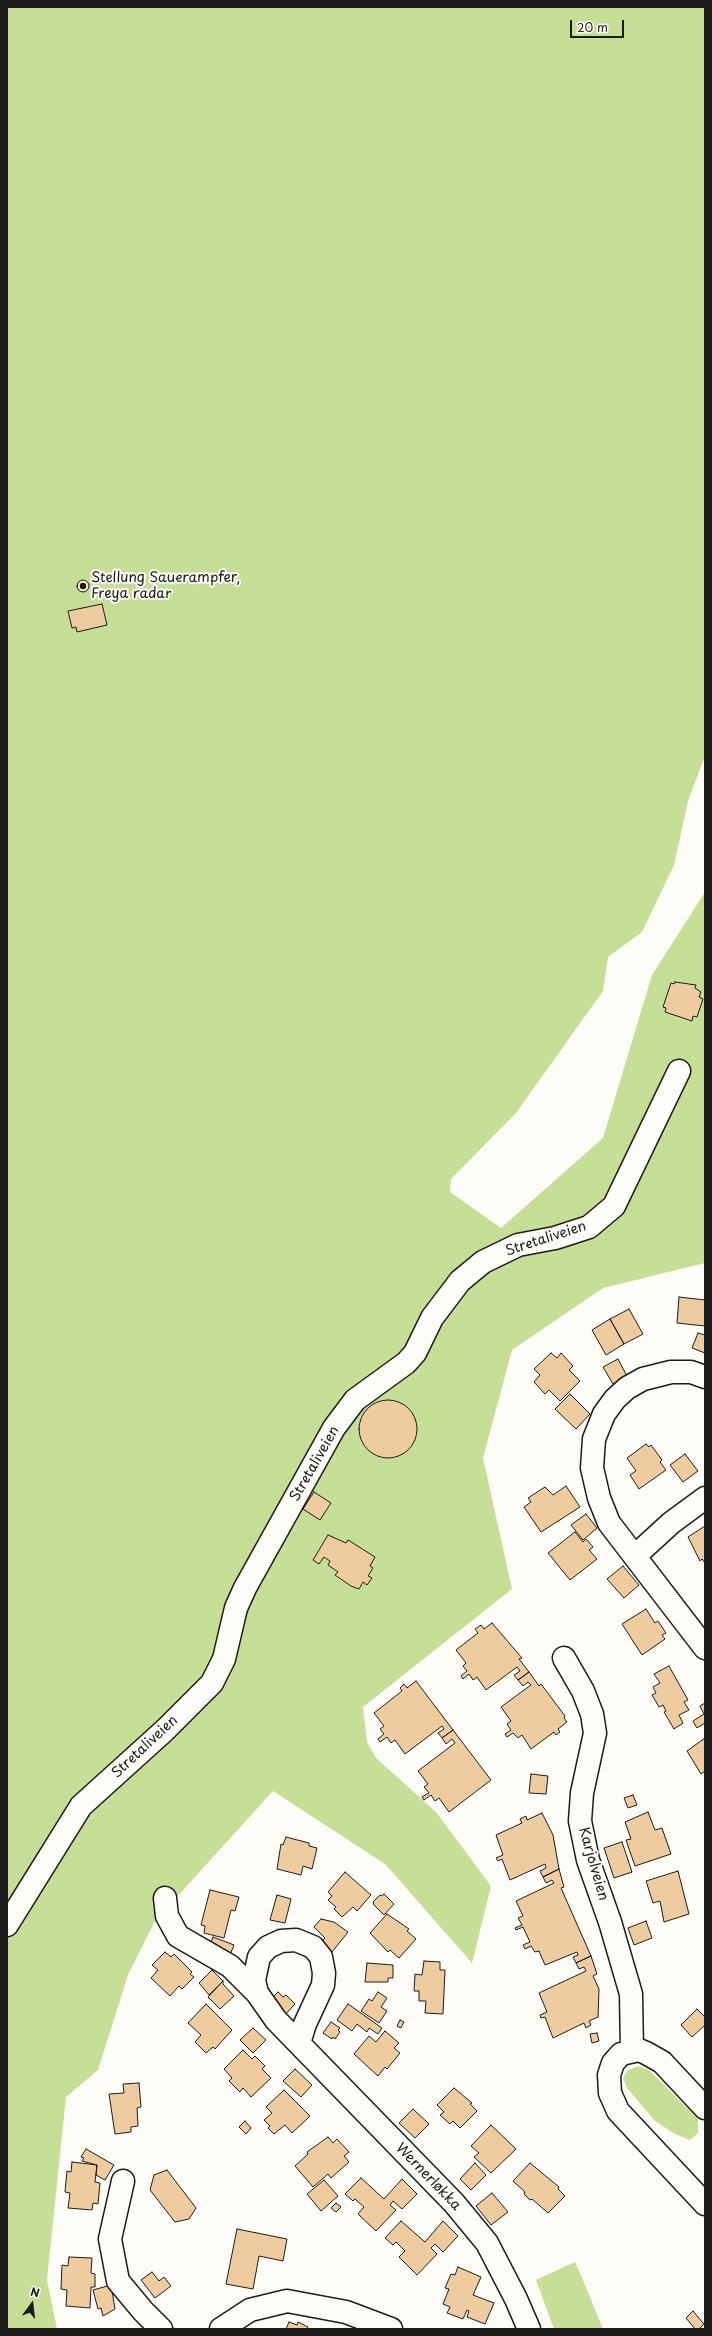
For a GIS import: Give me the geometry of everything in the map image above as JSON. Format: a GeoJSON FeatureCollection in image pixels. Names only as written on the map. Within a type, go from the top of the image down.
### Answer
{"type":"FeatureCollection","features":[{"type":"Feature","properties":{"kind":"street","name":"Stretaliveien"},"geometry":{"type":"LineString","coordinates":[[7,1925],[23,1896],[81,1806],[165,1730],[212,1682],[224,1659],[236,1608],[245,1588],[334,1428],[355,1400],[406,1363],[415,1353],[432,1318],[460,1281],[483,1262],[518,1245],[555,1238],[589,1227],[614,1206],[679,1071]]}},
{"type":"Feature","properties":{"kind":"street"},"geometry":{"type":"LineString","coordinates":[[705,1377],[691,1372],[671,1372],[643,1379],[627,1388],[615,1399],[604,1414],[594,1439],[592,1468],[598,1498],[610,1524],[705,1648]]}},
{"type":"Feature","properties":{"kind":"street"},"geometry":{"type":"LineString","coordinates":[[635,1556],[671,1523],[705,1498]]}},
{"type":"Feature","properties":{"kind":"street","name":"Karjolveien"},"geometry":{"type":"LineString","coordinates":[[564,1658],[583,1691],[592,1714],[595,1733],[582,1793],[580,1821],[588,1860],[610,1922],[631,1994],[632,2051]]}},
{"type":"Feature","properties":{"kind":"street"},"geometry":{"type":"LineString","coordinates":[[164,1898],[167,1916],[178,1936],[230,1966],[257,1993]]}},
{"type":"Feature","properties":{"kind":"street","name":"Wernerløkka"},"geometry":{"type":"LineString","coordinates":[[299,2044],[305,2024],[323,1984],[324,1973],[321,1957],[313,1947],[296,1940],[281,1941],[268,1947],[256,1966],[254,1980],[257,1993],[276,2020],[299,2044],[454,2203],[487,2243],[516,2299],[529,2329]]}},
{"type":"Feature","properties":{"kind":"street"},"geometry":{"type":"LineString","coordinates":[[705,2108],[662,2062],[639,2050],[621,2054],[613,2063],[609,2075],[610,2093],[618,2111],[705,2204]]}},
{"type":"Feature","properties":{"kind":"street"},"geometry":{"type":"LineString","coordinates":[[123,2181],[110,2240],[118,2280],[143,2311],[161,2329]]}},
{"type":"Feature","properties":{"kind":"street"},"geometry":{"type":"LineString","coordinates":[[221,2329],[250,2310],[287,2302],[346,2312],[391,2329]]}},
{"type":"Feature","properties":{"kind":"green space"},"geometry":{"type":"Polygon","coordinates":[[[7,7],[705,7],[705,756],[688,801],[674,865],[642,932],[608,957],[603,991],[516,1113],[451,1179],[450,1192],[501,1228],[603,1138],[652,975],[705,892],[705,1263],[603,1288],[512,1350],[483,1458],[512,1589],[363,1707],[367,1742],[376,1758],[436,1812],[491,1886],[472,1963],[385,1864],[273,1791],[155,1921],[128,1975],[98,2070],[66,2097],[47,2280],[57,2329],[7,2329],[7,7]]]}},
{"type":"Feature","properties":{"kind":"green space"},"geometry":{"type":"Polygon","coordinates":[[[638,2066],[649,2070],[698,2119],[698,2133],[690,2140],[675,2134],[655,2121],[627,2088],[623,2078],[627,2071],[638,2066]]]}},
{"type":"Feature","properties":{"kind":"green space"},"geometry":{"type":"Polygon","coordinates":[[[575,2262],[603,2329],[554,2329],[536,2280],[575,2262]]]}},
{"type":"Feature","properties":{"kind":"building","name":"Stellung Sauerampfer, Freya radar"},"geometry":{"type":"Polygon","coordinates":[[[83,580],[87,582],[89,586],[87,590],[83,592],[79,590],[77,586],[79,582],[83,580]]]}},
{"type":"Feature","properties":{"kind":"building"},"geometry":{"type":"Polygon","coordinates":[[[102,604],[107,625],[77,632],[76,627],[72,628],[68,611],[102,604]]]}},
{"type":"Feature","properties":{"kind":"building"},"geometry":{"type":"Polygon","coordinates":[[[675,982],[696,985],[695,988],[701,992],[699,997],[703,999],[697,1017],[693,1016],[692,1021],[665,1012],[666,1008],[663,1007],[671,983],[674,984],[675,982]]]}},
{"type":"Feature","properties":{"kind":"building"},"geometry":{"type":"Polygon","coordinates":[[[679,1297],[705,1300],[705,1326],[677,1323],[679,1297]]]}},
{"type":"Feature","properties":{"kind":"building"},"geometry":{"type":"Polygon","coordinates":[[[629,1309],[643,1334],[624,1344],[610,1319],[629,1309]]]}},
{"type":"Feature","properties":{"kind":"building"},"geometry":{"type":"Polygon","coordinates":[[[610,1319],[624,1344],[606,1355],[592,1330],[610,1319]]]}},
{"type":"Feature","properties":{"kind":"building"},"geometry":{"type":"Polygon","coordinates":[[[698,1333],[705,1335],[705,1353],[692,1348],[698,1333]]]}},
{"type":"Feature","properties":{"kind":"building"},"geometry":{"type":"Polygon","coordinates":[[[551,1353],[557,1358],[561,1353],[573,1366],[569,1370],[580,1381],[560,1401],[549,1390],[545,1394],[534,1382],[540,1375],[534,1369],[551,1353]]]}},
{"type":"Feature","properties":{"kind":"building"},"geometry":{"type":"Polygon","coordinates":[[[618,1359],[627,1376],[613,1384],[603,1367],[618,1359]]]}},
{"type":"Feature","properties":{"kind":"building"},"geometry":{"type":"Polygon","coordinates":[[[570,1394],[590,1414],[576,1429],[555,1409],[570,1394]]]}},
{"type":"Feature","properties":{"kind":"building"},"geometry":{"type":"Polygon","coordinates":[[[388,1400],[399,1402],[412,1413],[415,1418],[417,1429],[415,1440],[404,1453],[399,1456],[388,1458],[377,1456],[364,1445],[361,1440],[359,1429],[361,1418],[372,1405],[377,1402],[388,1400]]]}},
{"type":"Feature","properties":{"kind":"building"},"geometry":{"type":"Polygon","coordinates":[[[646,1444],[649,1447],[651,1445],[662,1460],[660,1462],[666,1470],[639,1489],[630,1475],[636,1471],[627,1458],[646,1444]]]}},
{"type":"Feature","properties":{"kind":"building"},"geometry":{"type":"Polygon","coordinates":[[[685,1454],[698,1471],[683,1482],[670,1465],[685,1454]]]}},
{"type":"Feature","properties":{"kind":"building"},"geometry":{"type":"Polygon","coordinates":[[[566,1486],[580,1507],[541,1532],[524,1507],[531,1502],[528,1498],[545,1487],[553,1495],[566,1486]]]}},
{"type":"Feature","properties":{"kind":"building"},"geometry":{"type":"Polygon","coordinates":[[[314,1492],[331,1503],[320,1520],[303,1509],[314,1492]]]}},
{"type":"Feature","properties":{"kind":"building"},"geometry":{"type":"Polygon","coordinates":[[[586,1514],[597,1528],[583,1540],[571,1525],[586,1514]]]}},
{"type":"Feature","properties":{"kind":"building"},"geometry":{"type":"Polygon","coordinates":[[[705,1526],[705,1563],[702,1559],[700,1561],[688,1537],[705,1526]]]}},
{"type":"Feature","properties":{"kind":"building"},"geometry":{"type":"Polygon","coordinates":[[[575,1532],[583,1542],[586,1539],[593,1547],[589,1550],[597,1559],[570,1580],[548,1553],[575,1532]]]}},
{"type":"Feature","properties":{"kind":"building"},"geometry":{"type":"Polygon","coordinates":[[[328,1535],[346,1543],[348,1540],[375,1557],[370,1566],[373,1568],[368,1576],[372,1578],[367,1585],[363,1582],[359,1589],[351,1586],[335,1575],[338,1572],[328,1565],[330,1561],[324,1557],[319,1564],[313,1560],[328,1535]]]}},
{"type":"Feature","properties":{"kind":"building"},"geometry":{"type":"Polygon","coordinates":[[[623,1566],[639,1585],[624,1598],[607,1579],[623,1566]]]}},
{"type":"Feature","properties":{"kind":"building"},"geometry":{"type":"Polygon","coordinates":[[[646,1609],[655,1623],[658,1621],[666,1633],[662,1635],[665,1639],[642,1655],[622,1624],[646,1609]]]}},
{"type":"Feature","properties":{"kind":"building"},"geometry":{"type":"Polygon","coordinates":[[[492,1623],[522,1658],[519,1659],[529,1672],[518,1680],[514,1675],[520,1671],[517,1667],[486,1690],[477,1677],[473,1680],[469,1674],[463,1679],[461,1676],[467,1671],[463,1666],[466,1663],[456,1650],[478,1633],[475,1629],[481,1625],[484,1629],[492,1623]]]}},
{"type":"Feature","properties":{"kind":"building"},"geometry":{"type":"Polygon","coordinates":[[[669,1666],[688,1700],[684,1702],[689,1710],[679,1715],[683,1723],[674,1729],[664,1712],[666,1711],[663,1705],[659,1707],[652,1695],[656,1693],[653,1687],[660,1683],[654,1674],[669,1666]]]}},
{"type":"Feature","properties":{"kind":"building"},"geometry":{"type":"Polygon","coordinates":[[[529,1672],[539,1686],[541,1684],[565,1716],[564,1718],[567,1722],[558,1729],[560,1732],[556,1735],[554,1732],[531,1749],[522,1735],[518,1738],[513,1733],[507,1737],[505,1734],[511,1730],[507,1724],[511,1721],[501,1707],[531,1685],[528,1682],[523,1686],[518,1680],[529,1672]]]}},
{"type":"Feature","properties":{"kind":"building"},"geometry":{"type":"Polygon","coordinates":[[[416,1681],[453,1730],[442,1738],[438,1733],[444,1729],[442,1726],[405,1754],[395,1740],[391,1743],[387,1737],[380,1742],[378,1739],[384,1734],[380,1729],[384,1726],[374,1713],[402,1691],[400,1688],[404,1684],[407,1688],[416,1681]]]}},
{"type":"Feature","properties":{"kind":"building"},"geometry":{"type":"Polygon","coordinates":[[[705,1703],[705,1723],[697,1728],[693,1721],[704,1714],[700,1706],[705,1703]]]}},
{"type":"Feature","properties":{"kind":"building"},"geometry":{"type":"Polygon","coordinates":[[[453,1730],[491,1780],[449,1812],[439,1798],[435,1801],[431,1795],[424,1800],[422,1797],[429,1793],[424,1787],[428,1784],[418,1771],[455,1743],[452,1739],[446,1744],[442,1738],[453,1730]]]}},
{"type":"Feature","properties":{"kind":"building"},"geometry":{"type":"Polygon","coordinates":[[[705,1738],[705,1771],[701,1774],[687,1751],[705,1738]]]}},
{"type":"Feature","properties":{"kind":"building"},"geometry":{"type":"Polygon","coordinates":[[[531,1774],[548,1776],[546,1794],[529,1793],[531,1774]]]}},
{"type":"Feature","properties":{"kind":"building"},"geometry":{"type":"Polygon","coordinates":[[[633,1795],[637,1805],[628,1808],[624,1798],[633,1795]]]}},
{"type":"Feature","properties":{"kind":"building"},"geometry":{"type":"Polygon","coordinates":[[[648,1812],[655,1830],[662,1828],[671,1854],[635,1866],[626,1840],[631,1839],[625,1822],[648,1812]]]}},
{"type":"Feature","properties":{"kind":"building"},"geometry":{"type":"Polygon","coordinates":[[[542,1813],[553,1835],[559,1869],[543,1877],[540,1871],[546,1868],[545,1864],[510,1880],[502,1859],[498,1861],[496,1858],[503,1855],[496,1835],[522,1823],[520,1819],[526,1816],[527,1820],[542,1813]]]}},
{"type":"Feature","properties":{"kind":"building"},"geometry":{"type":"Polygon","coordinates":[[[286,1837],[309,1843],[309,1846],[317,1848],[312,1869],[303,1866],[301,1875],[277,1869],[281,1844],[283,1845],[286,1837]]]}},
{"type":"Feature","properties":{"kind":"building"},"geometry":{"type":"Polygon","coordinates":[[[622,1842],[632,1872],[614,1878],[604,1848],[622,1842]]]}},
{"type":"Feature","properties":{"kind":"building"},"geometry":{"type":"Polygon","coordinates":[[[559,1869],[564,1887],[561,1888],[591,1956],[576,1963],[573,1957],[578,1955],[577,1952],[545,1965],[539,1951],[535,1952],[531,1946],[525,1949],[523,1945],[530,1942],[523,1927],[516,1930],[515,1928],[522,1925],[518,1918],[523,1916],[516,1901],[554,1883],[552,1880],[546,1883],[543,1877],[559,1869]]]}},
{"type":"Feature","properties":{"kind":"building"},"geometry":{"type":"Polygon","coordinates":[[[678,1871],[689,1914],[664,1922],[660,1901],[653,1903],[646,1881],[678,1871]]]}},
{"type":"Feature","properties":{"kind":"building"},"geometry":{"type":"Polygon","coordinates":[[[345,1872],[371,1895],[357,1911],[353,1907],[342,1917],[334,1909],[336,1907],[328,1900],[332,1896],[328,1892],[345,1872]]]}},
{"type":"Feature","properties":{"kind":"building"},"geometry":{"type":"Polygon","coordinates":[[[210,1890],[239,1897],[235,1911],[231,1910],[224,1938],[204,1933],[205,1926],[201,1925],[210,1890]]]}},
{"type":"Feature","properties":{"kind":"building"},"geometry":{"type":"Polygon","coordinates":[[[384,1894],[394,1904],[384,1915],[373,1902],[380,1895],[382,1896],[384,1894]]]}},
{"type":"Feature","properties":{"kind":"building"},"geometry":{"type":"Polygon","coordinates":[[[277,1895],[291,1899],[285,1923],[270,1920],[277,1895]]]}},
{"type":"Feature","properties":{"kind":"building"},"geometry":{"type":"Polygon","coordinates":[[[387,1914],[409,1929],[407,1931],[416,1939],[399,1958],[390,1950],[388,1952],[370,1933],[387,1914]]]}},
{"type":"Feature","properties":{"kind":"building"},"geometry":{"type":"Polygon","coordinates":[[[321,1919],[334,1922],[348,1932],[332,1952],[321,1942],[325,1938],[314,1927],[321,1919]]]}},
{"type":"Feature","properties":{"kind":"building"},"geometry":{"type":"Polygon","coordinates":[[[646,1921],[652,1938],[634,1945],[628,1928],[646,1921]]]}},
{"type":"Feature","properties":{"kind":"building"},"geometry":{"type":"Polygon","coordinates":[[[213,1937],[234,1945],[228,1960],[207,1952],[213,1937]]]}},
{"type":"Feature","properties":{"kind":"building"},"geometry":{"type":"Polygon","coordinates":[[[165,1952],[171,1957],[174,1954],[192,1972],[190,1974],[194,1977],[182,1989],[179,1986],[170,1996],[151,1978],[158,1970],[152,1965],[165,1952]]]}},
{"type":"Feature","properties":{"kind":"building"},"geometry":{"type":"Polygon","coordinates":[[[591,1956],[597,1974],[593,1976],[599,1989],[598,2017],[589,2021],[591,2025],[586,2028],[584,2023],[553,2038],[545,2017],[541,2018],[540,2015],[547,2012],[539,1993],[586,1971],[584,1967],[579,1969],[576,1963],[591,1956]]]}},
{"type":"Feature","properties":{"kind":"building"},"geometry":{"type":"Polygon","coordinates":[[[424,1961],[440,1962],[440,1970],[445,1970],[443,2014],[425,2013],[426,2001],[419,2001],[419,1991],[414,1991],[415,1974],[422,1975],[424,1961]]]}},
{"type":"Feature","properties":{"kind":"building"},"geometry":{"type":"Polygon","coordinates":[[[367,1963],[393,1965],[393,1978],[388,1978],[388,1982],[365,1982],[367,1963]]]}},
{"type":"Feature","properties":{"kind":"building"},"geometry":{"type":"Polygon","coordinates":[[[212,1970],[223,1981],[209,1995],[199,1983],[212,1970]]]}},
{"type":"Feature","properties":{"kind":"building"},"geometry":{"type":"Polygon","coordinates":[[[223,1981],[223,1984],[234,1996],[220,2009],[208,1997],[223,1981]]]}},
{"type":"Feature","properties":{"kind":"building"},"geometry":{"type":"Polygon","coordinates":[[[278,1992],[283,1997],[286,1995],[295,2004],[282,2018],[267,2003],[278,1992]]]}},
{"type":"Feature","properties":{"kind":"building"},"geometry":{"type":"Polygon","coordinates":[[[378,1992],[387,1998],[381,2007],[387,2011],[379,2023],[361,2011],[369,1999],[372,2001],[378,1992]]]}},
{"type":"Feature","properties":{"kind":"building"},"geometry":{"type":"Polygon","coordinates":[[[206,2004],[232,2030],[215,2049],[213,2047],[206,2053],[195,2042],[201,2035],[188,2023],[206,2004]]]}},
{"type":"Feature","properties":{"kind":"building"},"geometry":{"type":"Polygon","coordinates":[[[348,2004],[382,2028],[378,2034],[369,2028],[367,2032],[357,2024],[352,2031],[337,2020],[348,2004]]]}},
{"type":"Feature","properties":{"kind":"building"},"geometry":{"type":"Polygon","coordinates":[[[697,2009],[705,2017],[705,2025],[692,2037],[681,2025],[697,2009]]]}},
{"type":"Feature","properties":{"kind":"building"},"geometry":{"type":"Polygon","coordinates":[[[400,2020],[404,2022],[401,2028],[397,2026],[400,2020]]]}},
{"type":"Feature","properties":{"kind":"building"},"geometry":{"type":"Polygon","coordinates":[[[331,2022],[340,2028],[338,2030],[340,2032],[335,2039],[333,2037],[332,2039],[323,2033],[331,2022]]]}},
{"type":"Feature","properties":{"kind":"building"},"geometry":{"type":"Polygon","coordinates":[[[253,2028],[266,2040],[253,2053],[240,2040],[253,2028]]]}},
{"type":"Feature","properties":{"kind":"building"},"geometry":{"type":"Polygon","coordinates":[[[385,2031],[399,2043],[394,2048],[400,2053],[387,2069],[385,2067],[378,2076],[354,2054],[369,2036],[376,2042],[385,2031]]]}},
{"type":"Feature","properties":{"kind":"building"},"geometry":{"type":"Polygon","coordinates":[[[597,2033],[599,2041],[592,2043],[590,2034],[597,2033]]]}},
{"type":"Feature","properties":{"kind":"building"},"geometry":{"type":"Polygon","coordinates":[[[243,2050],[252,2059],[255,2056],[265,2066],[262,2069],[271,2078],[251,2097],[243,2088],[240,2092],[229,2081],[232,2078],[224,2069],[243,2050]]]}},
{"type":"Feature","properties":{"kind":"building"},"geometry":{"type":"Polygon","coordinates":[[[295,2069],[312,2085],[301,2097],[283,2081],[295,2069]]]}},
{"type":"Feature","properties":{"kind":"building"},"geometry":{"type":"Polygon","coordinates":[[[139,2083],[141,2107],[137,2108],[138,2126],[131,2127],[131,2132],[115,2134],[109,2094],[124,2093],[123,2084],[139,2083]]]}},
{"type":"Feature","properties":{"kind":"building"},"geometry":{"type":"Polygon","coordinates":[[[454,2088],[472,2103],[470,2104],[477,2111],[460,2128],[453,2121],[450,2124],[440,2115],[444,2112],[437,2105],[454,2088]]]}},
{"type":"Feature","properties":{"kind":"building"},"geometry":{"type":"Polygon","coordinates":[[[284,2090],[310,2116],[292,2133],[285,2125],[274,2134],[268,2128],[270,2126],[264,2120],[272,2113],[266,2107],[284,2090]]]}},
{"type":"Feature","properties":{"kind":"building"},"geometry":{"type":"Polygon","coordinates":[[[413,2109],[429,2124],[415,2138],[399,2123],[413,2109]]]}},
{"type":"Feature","properties":{"kind":"building"},"geometry":{"type":"Polygon","coordinates":[[[245,2121],[251,2128],[246,2134],[239,2127],[245,2121]]]}},
{"type":"Feature","properties":{"kind":"building"},"geometry":{"type":"Polygon","coordinates":[[[491,2125],[516,2149],[491,2173],[474,2157],[479,2153],[471,2146],[491,2125]]]}},
{"type":"Feature","properties":{"kind":"building"},"geometry":{"type":"Polygon","coordinates":[[[328,2137],[333,2143],[337,2139],[349,2152],[344,2156],[349,2162],[331,2178],[328,2174],[313,2187],[295,2166],[308,2154],[307,2152],[328,2137]]]}},
{"type":"Feature","properties":{"kind":"building"},"geometry":{"type":"Polygon","coordinates":[[[86,2149],[114,2165],[105,2180],[96,2175],[97,2165],[82,2161],[84,2158],[81,2157],[86,2149]]]}},
{"type":"Feature","properties":{"kind":"building"},"geometry":{"type":"Polygon","coordinates":[[[72,2162],[97,2165],[95,2182],[100,2183],[98,2204],[93,2203],[92,2210],[68,2208],[70,2193],[65,2192],[67,2171],[71,2172],[72,2162]]]}},
{"type":"Feature","properties":{"kind":"building"},"geometry":{"type":"Polygon","coordinates":[[[475,2163],[486,2175],[471,2190],[460,2179],[475,2163]]]}},
{"type":"Feature","properties":{"kind":"building"},"geometry":{"type":"Polygon","coordinates":[[[530,2163],[559,2187],[558,2189],[565,2196],[548,2213],[532,2199],[530,2200],[524,2194],[525,2192],[513,2181],[530,2163]]]}},
{"type":"Feature","properties":{"kind":"building"},"geometry":{"type":"Polygon","coordinates":[[[167,2170],[196,2208],[189,2219],[175,2222],[150,2190],[154,2175],[167,2170]]]}},
{"type":"Feature","properties":{"kind":"building"},"geometry":{"type":"Polygon","coordinates":[[[361,2178],[384,2199],[402,2179],[417,2194],[402,2209],[393,2201],[390,2205],[396,2210],[376,2231],[358,2214],[364,2207],[355,2199],[353,2201],[345,2194],[361,2178]]]}},
{"type":"Feature","properties":{"kind":"building"},"geometry":{"type":"Polygon","coordinates":[[[324,2180],[338,2196],[321,2211],[307,2194],[324,2180]]]}},
{"type":"Feature","properties":{"kind":"building"},"geometry":{"type":"Polygon","coordinates":[[[492,2193],[508,2212],[491,2225],[476,2206],[492,2193]]]}},
{"type":"Feature","properties":{"kind":"building"},"geometry":{"type":"Polygon","coordinates":[[[336,2203],[341,2207],[336,2212],[331,2208],[336,2203]]]}},
{"type":"Feature","properties":{"kind":"building"},"geometry":{"type":"Polygon","coordinates":[[[401,2221],[425,2242],[443,2221],[458,2236],[443,2252],[435,2244],[431,2248],[437,2254],[417,2275],[399,2257],[405,2251],[396,2242],[393,2245],[385,2238],[401,2221]]]}},
{"type":"Feature","properties":{"kind":"building"},"geometry":{"type":"Polygon","coordinates":[[[237,2229],[287,2239],[283,2261],[259,2256],[253,2289],[226,2284],[237,2229]]]}},
{"type":"Feature","properties":{"kind":"building"},"geometry":{"type":"Polygon","coordinates":[[[69,2257],[92,2258],[91,2273],[95,2274],[95,2287],[91,2287],[90,2308],[66,2306],[67,2290],[61,2289],[62,2265],[68,2266],[69,2257]]]}},
{"type":"Feature","properties":{"kind":"building"},"geometry":{"type":"Polygon","coordinates":[[[458,2267],[481,2277],[473,2295],[494,2303],[485,2324],[467,2317],[469,2311],[467,2310],[463,2319],[447,2313],[450,2307],[443,2304],[449,2289],[445,2288],[451,2274],[455,2275],[458,2267]]]}},
{"type":"Feature","properties":{"kind":"building"},"geometry":{"type":"Polygon","coordinates":[[[152,2272],[159,2281],[164,2277],[171,2286],[155,2298],[141,2280],[152,2272]]]}},
{"type":"Feature","properties":{"kind":"building"},"geometry":{"type":"Polygon","coordinates":[[[111,2285],[115,2309],[103,2316],[101,2308],[98,2309],[93,2290],[111,2285]]]}},
{"type":"Feature","properties":{"kind":"building"},"geometry":{"type":"Polygon","coordinates":[[[693,2311],[704,2324],[699,2329],[695,2329],[686,2318],[693,2311]]]}},
{"type":"Feature","properties":{"kind":"building"},"geometry":{"type":"Polygon","coordinates":[[[289,2322],[297,2325],[298,2322],[308,2327],[307,2329],[286,2329],[289,2322]]]}},
{"type":"Feature","properties":{"kind":"place","name":"Stellung Sauerampfer, Freya radar"},"geometry":{"type":"Point","coordinates":[83,586]}}]}
